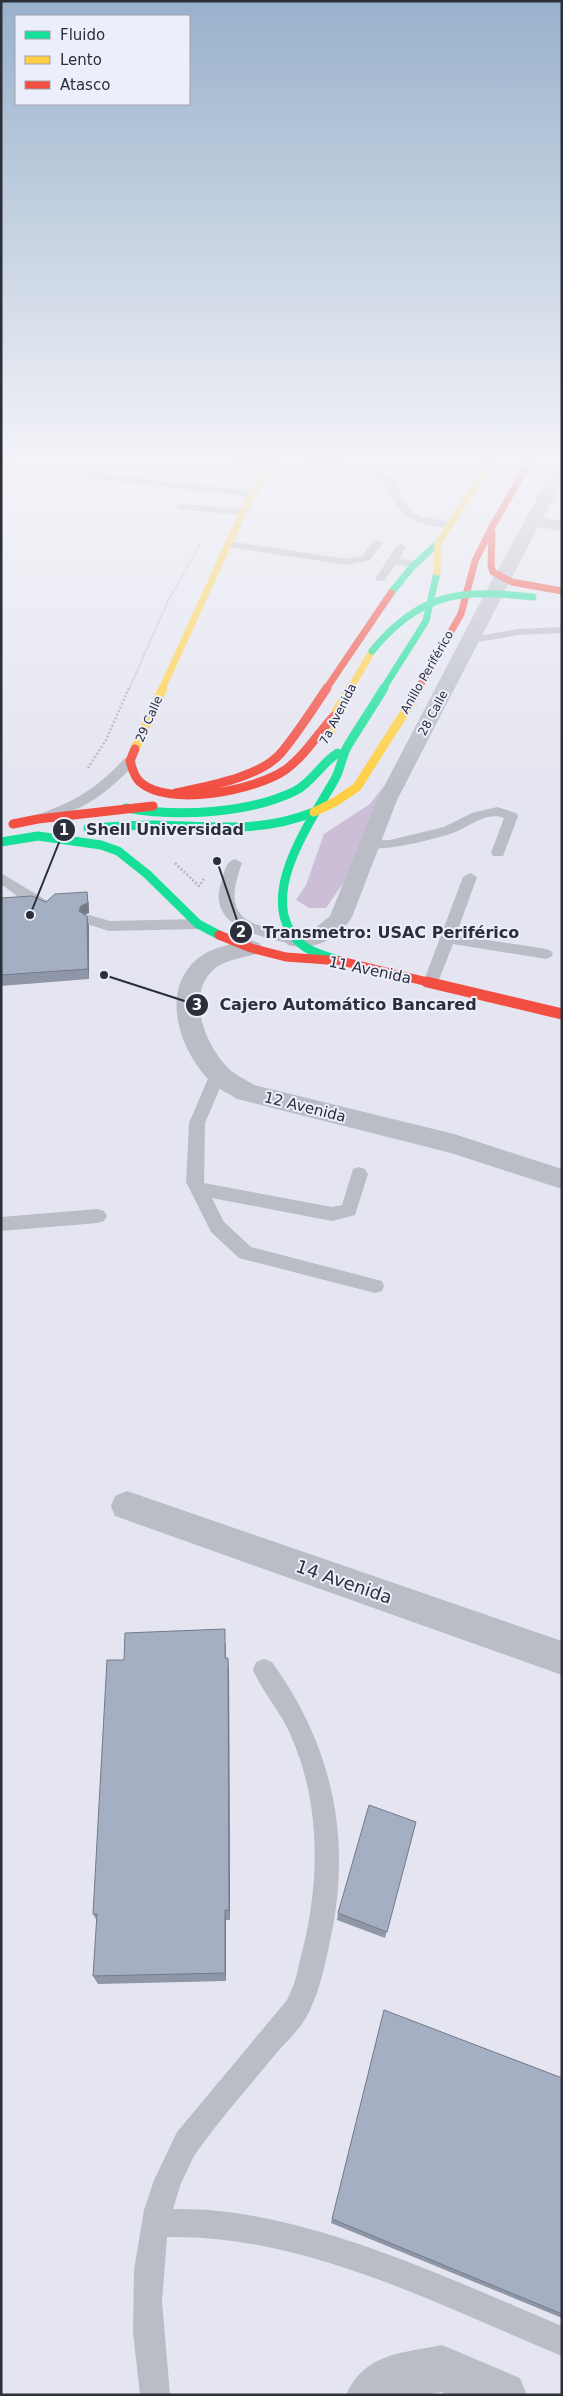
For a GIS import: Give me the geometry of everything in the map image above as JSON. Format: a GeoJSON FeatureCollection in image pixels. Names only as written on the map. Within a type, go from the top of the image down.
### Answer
{"type":"FeatureCollection","features":[{"type":"Feature","properties":{"kind":"main road","name":"29 Calle"},"geometry":{"type":"LineString","coordinates":[[217,567],[130,762],[140,782],[150,788],[176,793],[205,794],[253,786],[272,779],[289,767],[318,731],[334,716]]}},
{"type":"Feature","properties":{"kind":"main road"},"geometry":{"type":"LineString","coordinates":[[176,793],[241,778],[272,762],[354,651],[383,603],[414,567]]}},
{"type":"Feature","properties":{"kind":"main road","name":"Anillo Periférico"},"geometry":{"type":"LineString","coordinates":[[296,940],[283,913],[282,890],[294,853],[325,794],[345,762],[346,749],[426,622],[438,567]]}},
{"type":"Feature","properties":{"kind":"main road","name":"Anillo Periférico"},"geometry":{"type":"LineString","coordinates":[[38,836],[88,828],[152,825],[225,830],[264,827],[297,820],[335,802],[357,787],[410,704],[461,614],[473,567]]}},
{"type":"Feature","properties":{"kind":"main road"},"geometry":{"type":"LineString","coordinates":[[491,567],[493,572],[502,578],[525,585],[562,591]]}},
{"type":"Feature","properties":{"kind":"main road","name":"7a Avenida"},"geometry":{"type":"LineString","coordinates":[[126,808],[225,799],[277,787],[300,773],[311,763],[330,733],[334,716],[372,651],[389,630],[407,615],[427,605],[480,592],[562,602]]}},
{"type":"Feature","properties":{"kind":"main road"},"geometry":{"type":"LineString","coordinates":[[1,826],[38,819],[126,808],[160,813],[181,812],[235,807],[273,800],[308,783],[332,756],[346,749]]}},
{"type":"Feature","properties":{"kind":"main road","name":"11 Avenida"},"geometry":{"type":"LineString","coordinates":[[1,842],[38,836],[101,845],[118,851],[132,861],[198,924],[224,938],[251,948],[286,957],[341,961],[562,1014]]}},
{"type":"Feature","properties":{"kind":"main road"},"geometry":{"type":"LineString","coordinates":[[296,940],[316,952],[341,961]]}},
{"type":"Feature","properties":{"kind":"street","name":"28 Calle"},"geometry":{"type":"LineString","coordinates":[[296,940],[324,935],[334,928],[341,917],[387,800],[472,640],[508,567]]}},
{"type":"Feature","properties":{"kind":"street","name":"12 Avenida"},"geometry":{"type":"LineString","coordinates":[[251,948],[228,952],[205,964],[194,975],[186,1000],[191,1029],[218,1074],[246,1092],[454,1144],[562,1179]]}},
{"type":"Feature","properties":{"kind":"street","name":"14 Avenida"},"geometry":{"type":"LineString","coordinates":[[127,1506],[562,1658]]}},
{"type":"Feature","properties":{"kind":"street"},"geometry":{"type":"LineString","coordinates":[[370,2395],[388,2380],[442,2368],[503,2395]]}},
{"type":"Feature","properties":{"kind":"lane"},"geometry":{"type":"LineString","coordinates":[[380,579],[388,567]]}},
{"type":"Feature","properties":{"kind":"lane"},"geometry":{"type":"LineString","coordinates":[[472,640],[519,632],[562,630]]}},
{"type":"Feature","properties":{"kind":"lane"},"geometry":{"type":"LineString","coordinates":[[38,819],[84,802],[99,793],[130,762]]}},
{"type":"Feature","properties":{"kind":"lane"},"geometry":{"type":"LineString","coordinates":[[369,845],[390,844],[449,830],[477,816],[496,811],[511,816],[498,853]]}},
{"type":"Feature","properties":{"kind":"lane"},"geometry":{"type":"LineString","coordinates":[[235,864],[226,882],[224,894],[228,907],[236,920],[252,930],[296,940]]}},
{"type":"Feature","properties":{"kind":"lane"},"geometry":{"type":"LineString","coordinates":[[1,877],[26,896],[48,905]]}},
{"type":"Feature","properties":{"kind":"lane"},"geometry":{"type":"LineString","coordinates":[[431,983],[470,877]]}},
{"type":"Feature","properties":{"kind":"lane"},"geometry":{"type":"LineString","coordinates":[[89,920],[109,926],[198,924]]}},
{"type":"Feature","properties":{"kind":"lane"},"geometry":{"type":"LineString","coordinates":[[448,938],[546,954]]}},
{"type":"Feature","properties":{"kind":"lane"},"geometry":{"type":"LineString","coordinates":[[218,1074],[196,1123],[196,1182],[217,1227],[245,1253],[375,1286]]}},
{"type":"Feature","properties":{"kind":"lane"},"geometry":{"type":"LineString","coordinates":[[199,1189],[332,1214],[349,1210],[359,1174]]}},
{"type":"Feature","properties":{"kind":"lane"},"geometry":{"type":"LineString","coordinates":[[1,1224],[98,1216]]}},
{"type":"Feature","properties":{"kind":"lane"},"geometry":{"type":"LineString","coordinates":[[155,2395],[147,2344],[146,2291],[151,2240],[163,2192],[182,2149],[296,2008],[321,1931],[326,1892],[328,1849],[324,1808],[316,1770],[303,1734],[285,1700],[264,1670]]}},
{"type":"Feature","properties":{"kind":"lane"},"geometry":{"type":"LineString","coordinates":[[156,2223],[223,2224],[332,2250],[455,2296],[562,2342]]}},
{"type":"Feature","properties":{"kind":"path"},"geometry":{"type":"LineString","coordinates":[[83,774],[94,761],[106,740],[168,601],[187,567]]}},
{"type":"Feature","properties":{"kind":"path"},"geometry":{"type":"LineString","coordinates":[[132,861],[147,857],[161,857],[178,865],[199,886],[207,875]]}},
{"type":"Feature","properties":{"kind":"shaded area"},"geometry":{"type":"Polygon","coordinates":[[[384,786],[344,882],[326,908],[309,908],[296,900],[306,885],[324,834],[370,804],[384,786]]]}},
{"type":"Feature","properties":{"kind":"building"},"geometry":{"type":"Polygon","coordinates":[[[87,892],[88,903],[81,906],[79,911],[87,916],[88,969],[1,975],[1,898],[32,896],[46,902],[55,894],[87,892]]]}},
{"type":"Feature","properties":{"kind":"building"},"geometry":{"type":"Polygon","coordinates":[[[225,1629],[225,1658],[228,1658],[229,1910],[225,1910],[225,1973],[93,1976],[97,1914],[93,1914],[107,1660],[124,1660],[125,1633],[225,1629]]]}},
{"type":"Feature","properties":{"kind":"building"},"geometry":{"type":"Polygon","coordinates":[[[369,1805],[416,1822],[387,1932],[338,1913],[369,1805]]]}},
{"type":"Feature","properties":{"kind":"building"},"geometry":{"type":"Polygon","coordinates":[[[384,2010],[562,2078],[562,2314],[332,2219],[384,2010]]]}},
{"type":"Feature","properties":{"kind":"traffic: fast"},"geometry":{"type":"LineString","coordinates":[[391,593],[412,567]]}},
{"type":"Feature","properties":{"kind":"traffic: fast"},"geometry":{"type":"LineString","coordinates":[[341,961],[319,953],[299,942],[288,928],[283,911],[283,893],[287,874],[309,821],[342,765],[346,749],[426,621],[437,572]]}},
{"type":"Feature","properties":{"kind":"traffic: fast"},"geometry":{"type":"LineString","coordinates":[[372,651],[400,620],[430,603],[447,598],[481,594],[533,597]]}},
{"type":"Feature","properties":{"kind":"traffic: fast"},"geometry":{"type":"LineString","coordinates":[[126,808],[156,813],[176,813],[216,810],[259,803],[295,791],[308,783],[329,759],[338,753]]}},
{"type":"Feature","properties":{"kind":"traffic: fast"},"geometry":{"type":"LineString","coordinates":[[88,828],[153,825],[215,828],[255,827],[294,820],[314,812]]}},
{"type":"Feature","properties":{"kind":"traffic: fast"},"geometry":{"type":"LineString","coordinates":[[1,842],[38,836],[101,845],[118,851],[147,874],[198,924],[219,935]]}},
{"type":"Feature","properties":{"kind":"traffic: slow"},"geometry":{"type":"LineString","coordinates":[[135,749],[218,567]]}},
{"type":"Feature","properties":{"kind":"traffic: slow"},"geometry":{"type":"LineString","coordinates":[[437,567],[437,572]]}},
{"type":"Feature","properties":{"kind":"traffic: slow"},"geometry":{"type":"LineString","coordinates":[[330,733],[334,716],[372,651]]}},
{"type":"Feature","properties":{"kind":"traffic: slow"},"geometry":{"type":"LineString","coordinates":[[314,812],[335,802],[357,787],[410,704]]}},
{"type":"Feature","properties":{"kind":"traffic: jam"},"geometry":{"type":"LineString","coordinates":[[410,704],[461,614],[473,567]]}},
{"type":"Feature","properties":{"kind":"traffic: jam"},"geometry":{"type":"LineString","coordinates":[[491,567],[493,572],[512,582],[562,591]]}},
{"type":"Feature","properties":{"kind":"traffic: jam"},"geometry":{"type":"LineString","coordinates":[[176,793],[230,780],[255,770],[279,755],[354,651],[391,593]]}},
{"type":"Feature","properties":{"kind":"traffic: jam"},"geometry":{"type":"LineString","coordinates":[[135,749],[130,761],[134,772],[140,782],[152,789],[168,793],[188,794],[230,790],[266,780],[287,769],[302,755],[334,716]]}},
{"type":"Feature","properties":{"kind":"traffic: jam"},"geometry":{"type":"LineString","coordinates":[[13,824],[38,819],[153,806]]}},
{"type":"Feature","properties":{"kind":"traffic: jam"},"geometry":{"type":"LineString","coordinates":[[219,935],[251,948],[286,957],[341,961],[562,1014]]}},
{"type":"Feature","properties":{"kind":"place","name":"Transmetro: USAC Periférico"},"geometry":{"type":"Point","coordinates":[217,861]}},
{"type":"Feature","properties":{"kind":"place","name":"Shell Universidad"},"geometry":{"type":"Point","coordinates":[30,915]}},
{"type":"Feature","properties":{"kind":"place","name":"Cajero Automático Bancared"},"geometry":{"type":"Point","coordinates":[104,975]}}]}
